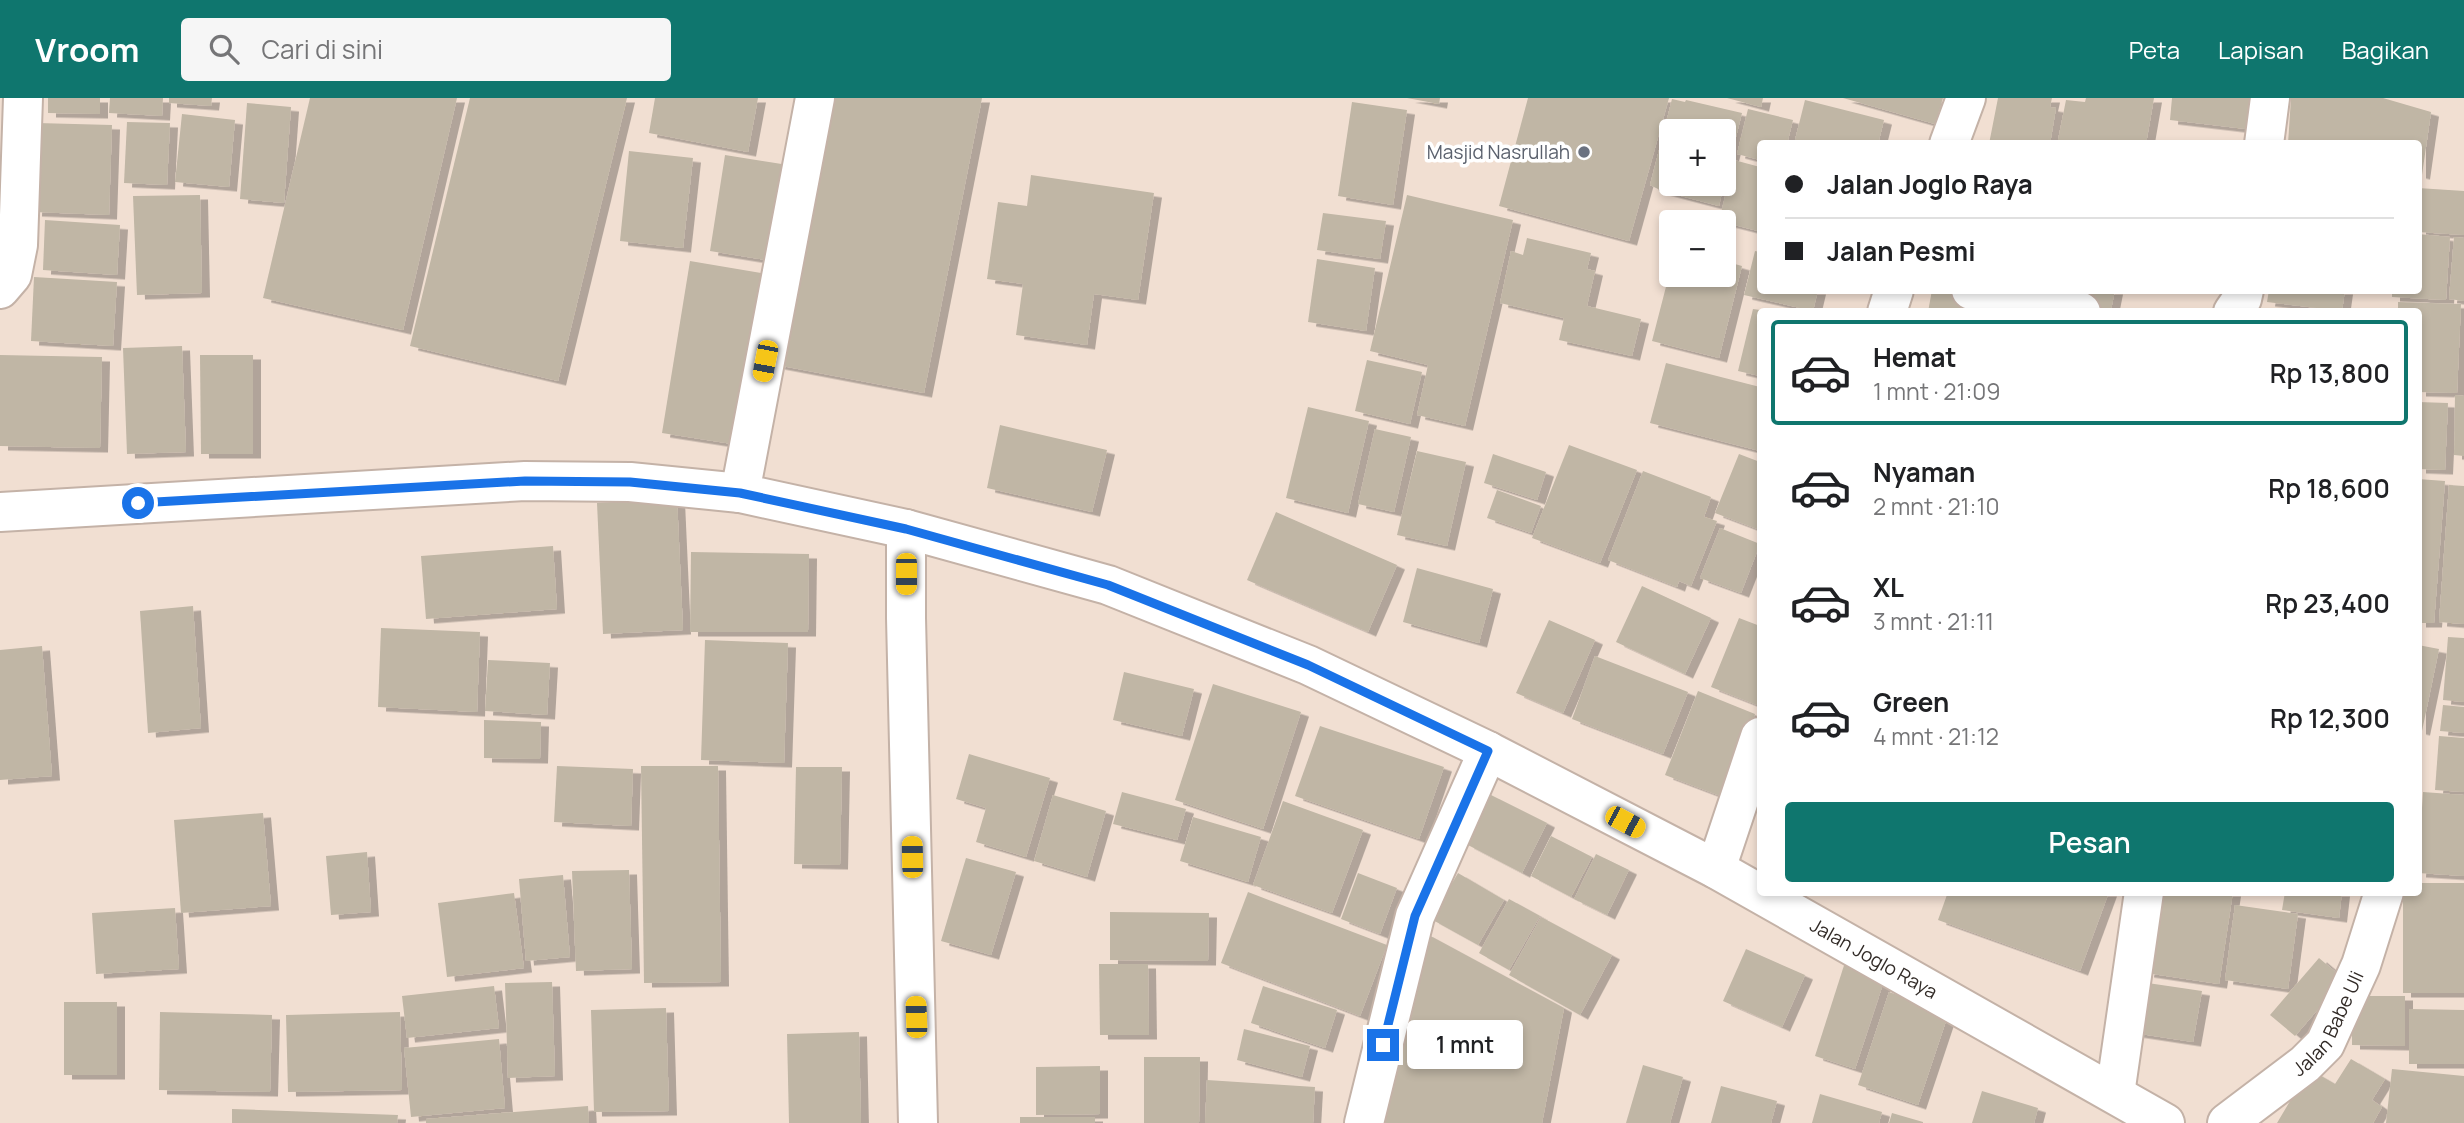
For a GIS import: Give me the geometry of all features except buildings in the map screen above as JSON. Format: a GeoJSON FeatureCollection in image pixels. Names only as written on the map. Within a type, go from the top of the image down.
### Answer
{"type":"FeatureCollection","features":[{"type":"Feature","properties":{"kind":"street"},"geometry":{"type":"LineString","coordinates":[[0,289],[12,275],[18,245],[23,98]]}},
{"type":"Feature","properties":{"kind":"street"},"geometry":{"type":"LineString","coordinates":[[740,493],[815,98]]}},
{"type":"Feature","properties":{"kind":"street"},"geometry":{"type":"LineString","coordinates":[[1950,140],[1966,98]]}},
{"type":"Feature","properties":{"kind":"street"},"geometry":{"type":"LineString","coordinates":[[2265,140],[2270,98]]}},
{"type":"Feature","properties":{"kind":"street"},"geometry":{"type":"LineString","coordinates":[[1991,294],[2061,308]]}},
{"type":"Feature","properties":{"kind":"street","name":"Jalan Joglo Raya"},"geometry":{"type":"LineString","coordinates":[[0,512],[525,481],[630,482],[740,493],[906,529],[1108,585],[1308,665],[1488,751],[1757,892]]}},
{"type":"Feature","properties":{"kind":"street"},"geometry":{"type":"LineString","coordinates":[[906,529],[918,1123]]}},
{"type":"Feature","properties":{"kind":"street"},"geometry":{"type":"LineString","coordinates":[[1716,869],[1757,746]]}},
{"type":"Feature","properties":{"kind":"street"},"geometry":{"type":"LineString","coordinates":[[1364,1123],[1415,916],[1488,751]]}},
{"type":"Feature","properties":{"kind":"street","name":"Jalan Joglo Raya"},"geometry":{"type":"LineString","coordinates":[[1764,896],[2165,1123]]}},
{"type":"Feature","properties":{"kind":"street"},"geometry":{"type":"LineString","coordinates":[[2115,1094],[2143,896]]}},
{"type":"Feature","properties":{"kind":"street","name":"Jalan Babe Uli"},"geometry":{"type":"LineString","coordinates":[[2227,1123],[2305,1064],[2325,1044],[2361,965],[2383,896]]}},
{"type":"Feature","properties":{"kind":"place","name":"Masjid Nasrullah"},"geometry":{"type":"Point","coordinates":[1584,152]}},
{"type":"Feature","properties":{"kind":"route"},"geometry":{"type":"LineString","coordinates":[[138,503],[525,481],[630,482],[740,493],[906,529],[1108,585],[1308,665],[1488,751],[1415,916],[1383,1045]]}}]}
